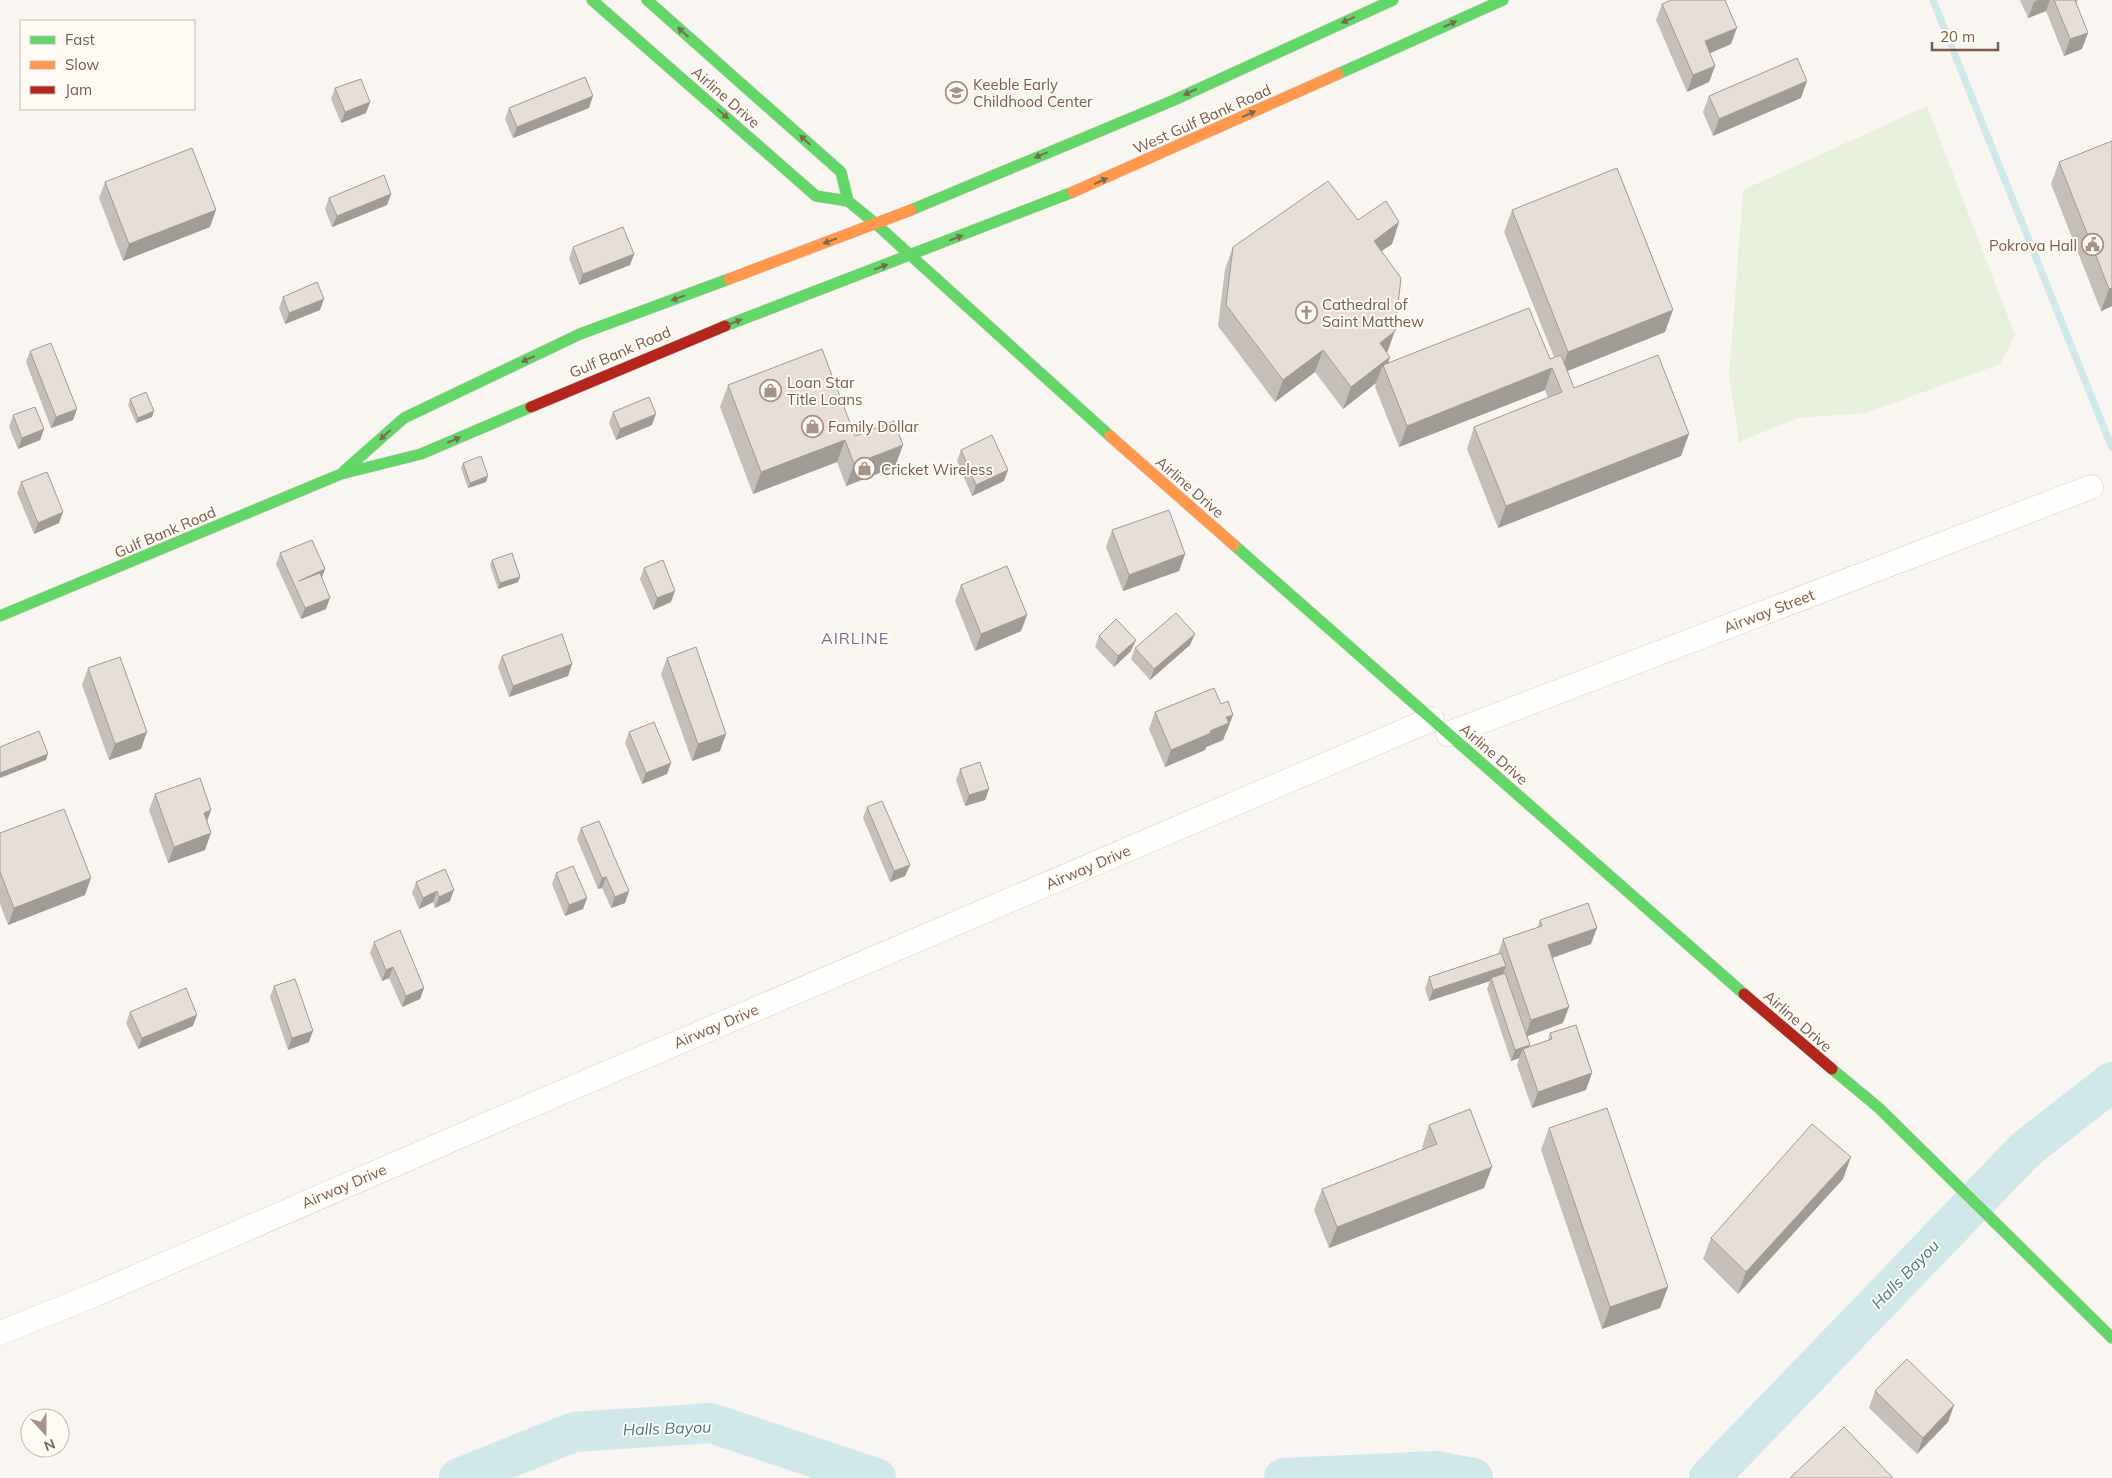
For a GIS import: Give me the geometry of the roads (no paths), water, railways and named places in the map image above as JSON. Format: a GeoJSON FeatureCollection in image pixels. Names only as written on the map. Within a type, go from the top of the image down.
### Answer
{"type":"FeatureCollection","features":[{"type":"Feature","properties":{"kind":"main road","name":"Airline Drive"},"geometry":{"type":"LineString","coordinates":[[592,0],[816,196],[848,201],[876,224],[1015,352],[1440,727],[1790,1034],[1879,1108],[2112,1338]]}},
{"type":"Feature","properties":{"kind":"main road","name":"Airline Drive"},"geometry":{"type":"LineString","coordinates":[[647,0],[841,172],[848,201]]}},
{"type":"Feature","properties":{"kind":"main road","name":"West Gulf Bank Road"},"geometry":{"type":"LineString","coordinates":[[876,224],[1172,101],[1392,0]]}},
{"type":"Feature","properties":{"kind":"main road","name":"West Gulf Bank Road"},"geometry":{"type":"LineString","coordinates":[[910,256],[1056,200],[1503,0]]}},
{"type":"Feature","properties":{"kind":"main road","name":"Gulf Bank Road"},"geometry":{"type":"LineString","coordinates":[[341,474],[404,418],[580,334],[876,224]]}},
{"type":"Feature","properties":{"kind":"main road","name":"Gulf Bank Road"},"geometry":{"type":"LineString","coordinates":[[0,616],[341,474],[421,454],[597,378],[710,332],[910,256]]}},
{"type":"Feature","properties":{"kind":"street","name":"Airway Street"},"geometry":{"type":"LineString","coordinates":[[1440,727],[2091,487]]}},
{"type":"Feature","properties":{"kind":"street","name":"Airway Drive"},"geometry":{"type":"LineString","coordinates":[[0,1333],[94,1295],[465,1134],[1440,727]]}},
{"type":"Feature","properties":{"kind":"waterway"},"geometry":{"type":"LineString","coordinates":[[1933,0],[2112,448]]}},
{"type":"Feature","properties":{"kind":"waterway","name":"Halls Bayou"},"geometry":{"type":"LineString","coordinates":[[1709,1478],[2026,1149],[2112,1082]]}},
{"type":"Feature","properties":{"kind":"waterway","name":"Halls Bayou"},"geometry":{"type":"LineString","coordinates":[[459,1478],[574,1432],[711,1423],[876,1478]]}},
{"type":"Feature","properties":{"kind":"waterway","name":"Halls Bayou"},"geometry":{"type":"LineString","coordinates":[[1284,1478],[1436,1471],[1473,1478]]}},
{"type":"Feature","properties":{"kind":"place","name":"Keeble Early Childhood Center"},"geometry":{"type":"Point","coordinates":[957,93]}},
{"type":"Feature","properties":{"kind":"place","name":"Pokrova Hall"},"geometry":{"type":"Point","coordinates":[2093,245]}},
{"type":"Feature","properties":{"kind":"place","name":"Cathedral of Saint Matthew"},"geometry":{"type":"Point","coordinates":[1306,313]}},
{"type":"Feature","properties":{"kind":"place","name":"Loan Star Title Loans"},"geometry":{"type":"Point","coordinates":[771,391]}},
{"type":"Feature","properties":{"kind":"place","name":"Family Dollar"},"geometry":{"type":"Point","coordinates":[812,426]}},
{"type":"Feature","properties":{"kind":"place","name":"Cricket Wireless"},"geometry":{"type":"Point","coordinates":[865,469]}},
{"type":"Feature","properties":{"kind":"district","name":"AIRLINE"},"geometry":{"type":"Point","coordinates":[855,638]}}]}
